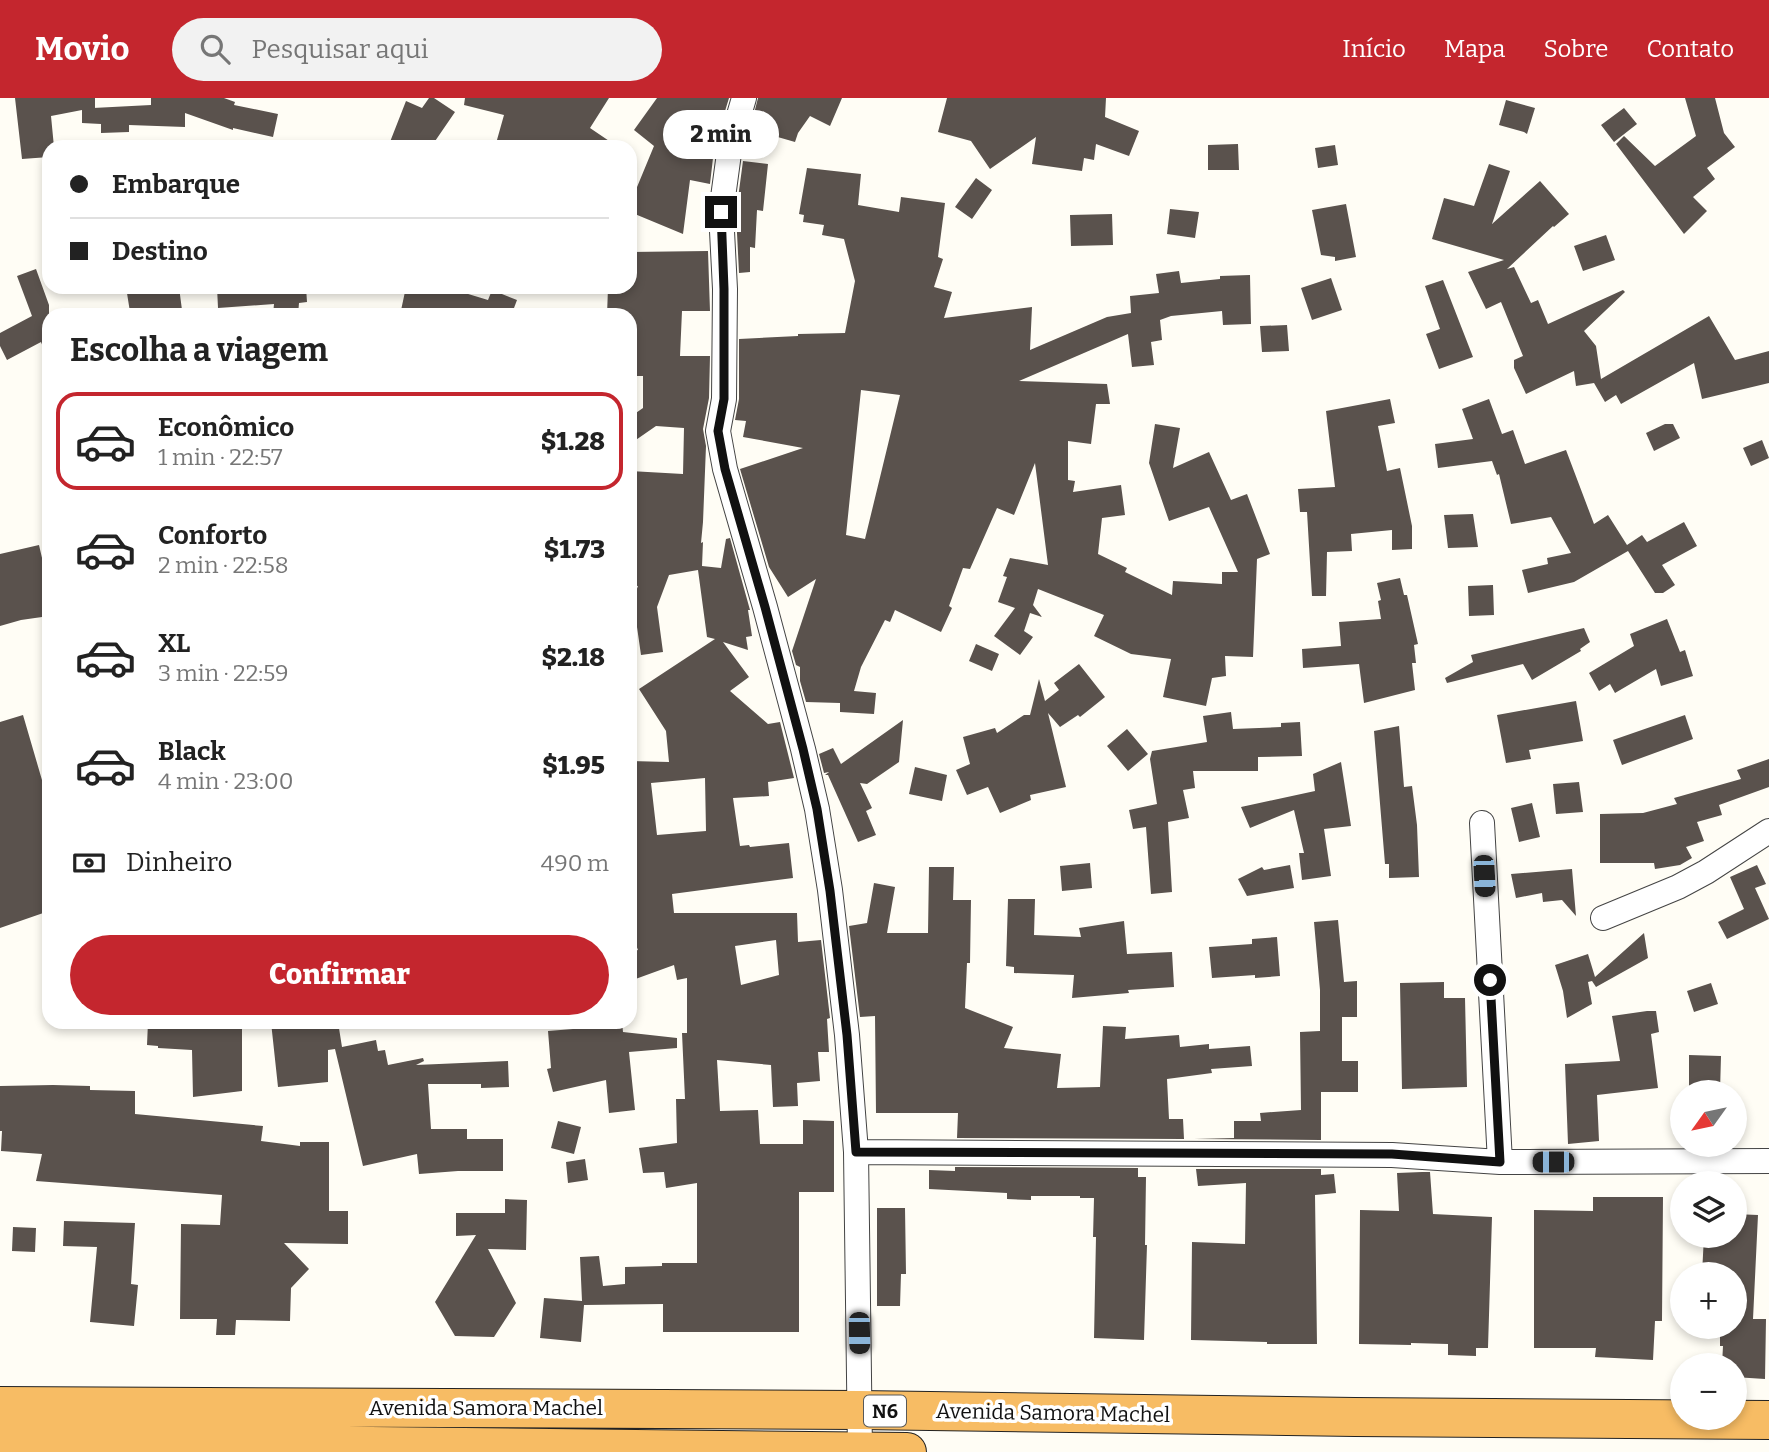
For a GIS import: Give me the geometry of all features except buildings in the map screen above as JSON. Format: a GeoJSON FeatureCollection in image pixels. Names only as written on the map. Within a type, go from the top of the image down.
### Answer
{"type":"FeatureCollection","features":[{"type":"Feature","properties":{"kind":"highway","name":"Avenida Samora Machel"},"geometry":{"type":"LineString","coordinates":[[0,1406],[860,1410],[1769,1420]]}},
{"type":"Feature","properties":{"kind":"highway","name":"Avenida Samora Machel"},"geometry":{"type":"LineString","coordinates":[[0,1442],[907,1452]]}},
{"type":"Feature","properties":{"kind":"street"},"geometry":{"type":"LineString","coordinates":[[744,98],[730,146],[721,212],[724,399],[718,431],[725,469],[803,749],[817,809],[830,891],[847,1035],[856,1152],[860,1451]]}},
{"type":"Feature","properties":{"kind":"street"},"geometry":{"type":"LineString","coordinates":[[1482,823],[1500,1162]]}},
{"type":"Feature","properties":{"kind":"street"},"geometry":{"type":"LineString","coordinates":[[1603,918],[1678,887],[1769,831]]}},
{"type":"Feature","properties":{"kind":"street"},"geometry":{"type":"LineString","coordinates":[[856,1152],[1392,1154],[1500,1162],[1769,1161]]}},
{"type":"Feature","properties":{"kind":"route"},"geometry":{"type":"LineString","coordinates":[[721,212],[724,399],[718,431],[725,469],[765,607],[817,809],[847,1035],[856,1152],[1392,1154],[1500,1162],[1490,980]]}}]}
